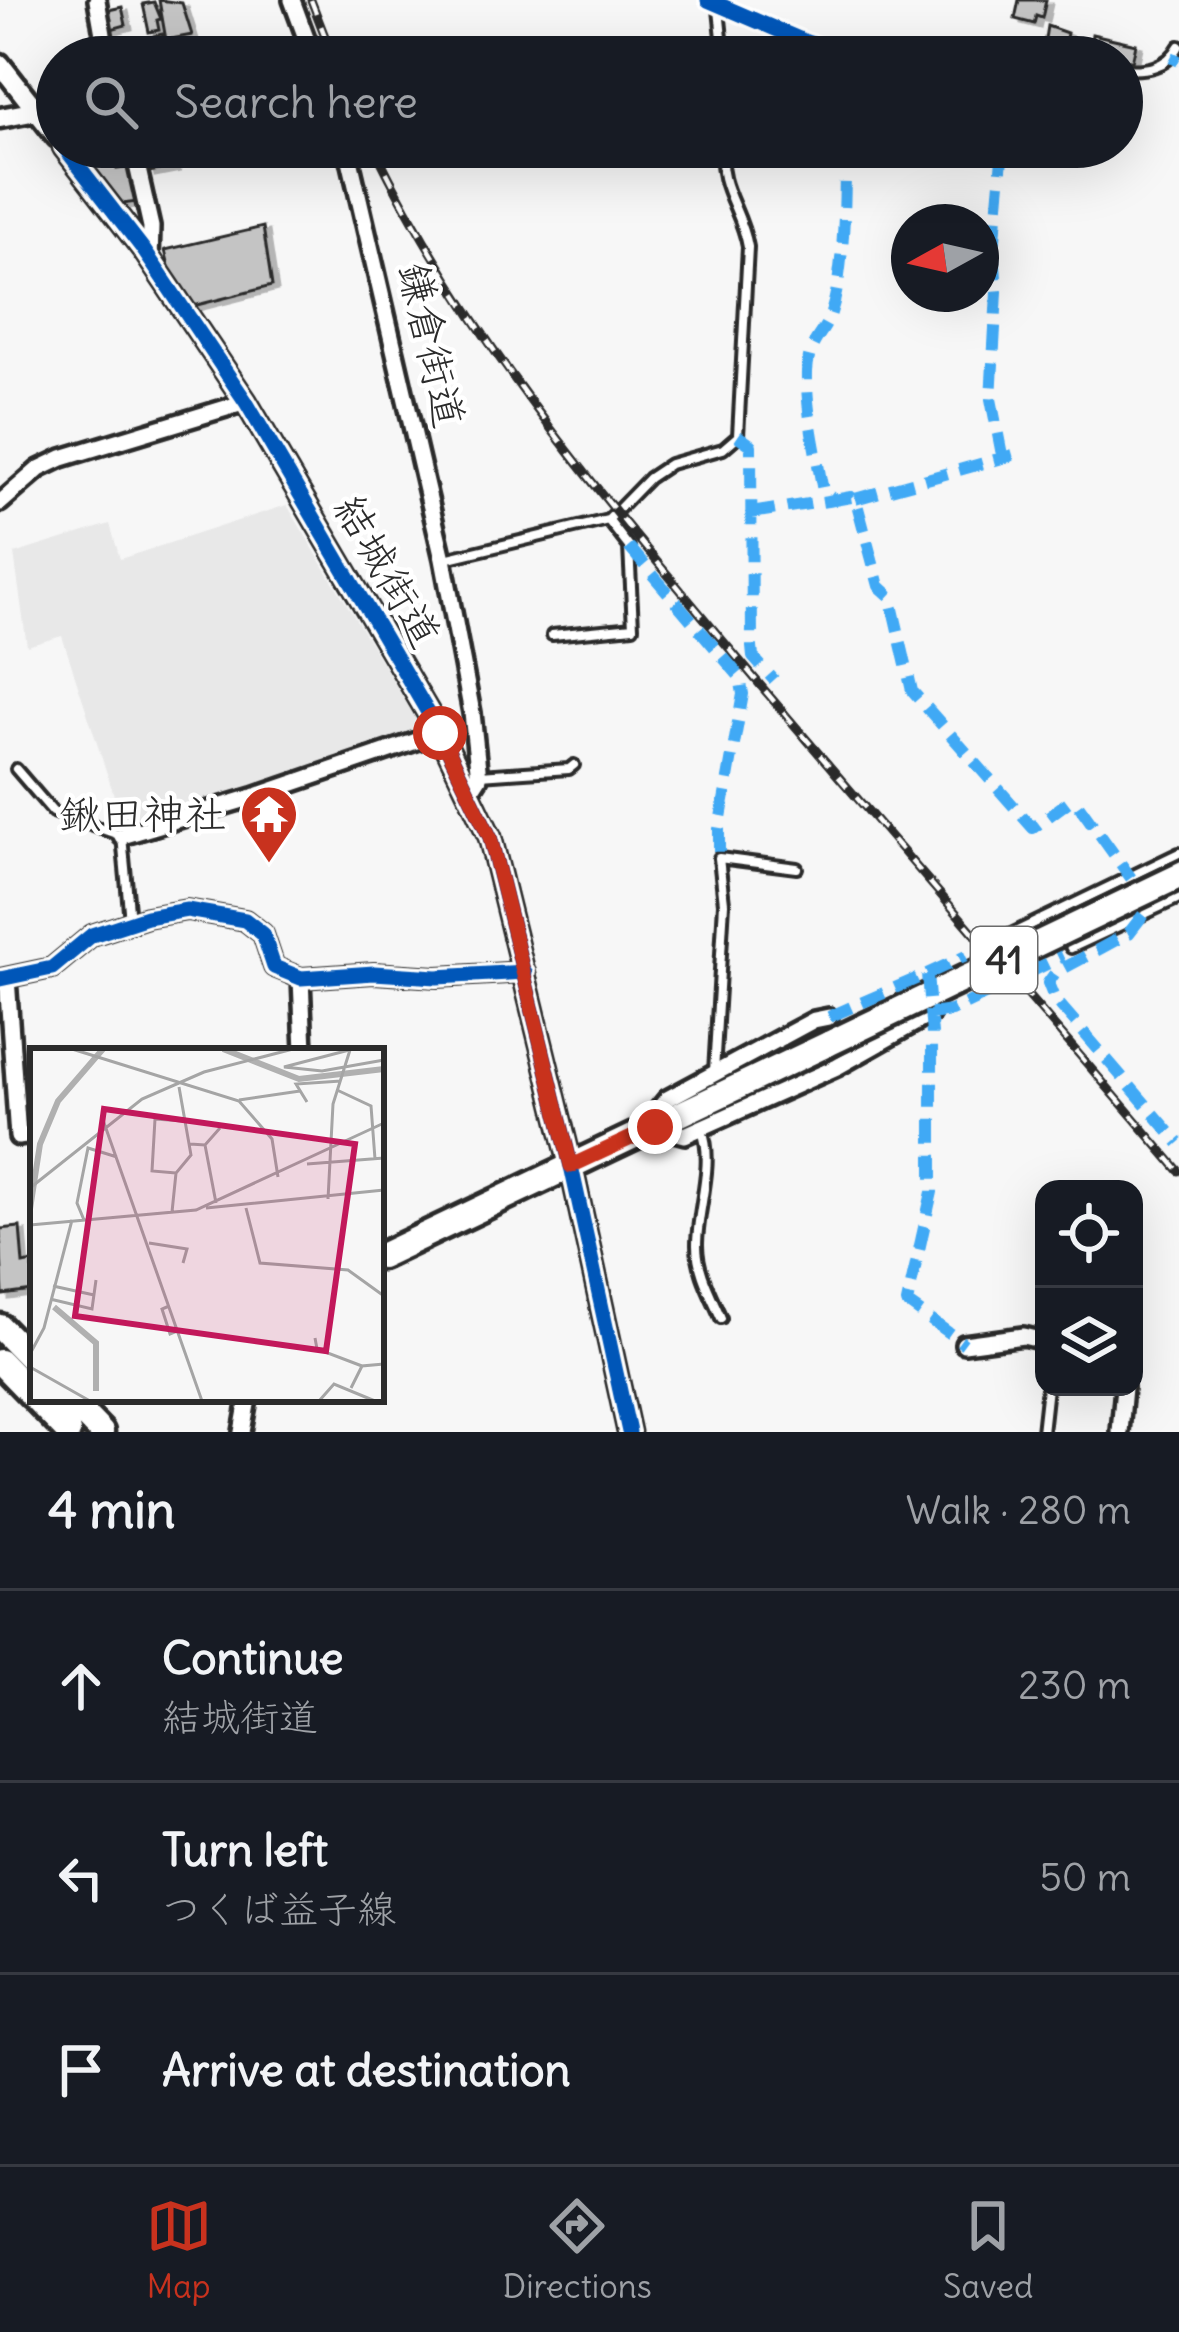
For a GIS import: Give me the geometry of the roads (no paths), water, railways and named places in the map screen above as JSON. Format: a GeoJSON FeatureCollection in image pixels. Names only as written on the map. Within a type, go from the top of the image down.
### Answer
{"type":"FeatureCollection","features":[{"type":"Feature","properties":{"kind":"main road","name":"41"},"geometry":{"type":"LineString","coordinates":[[384,1255],[655,1127],[840,1050],[1179,876]]}},
{"type":"Feature","properties":{"kind":"main road"},"geometry":{"type":"LineString","coordinates":[[0,1327],[30,1358]]}},
{"type":"Feature","properties":{"kind":"main road"},"geometry":{"type":"LineString","coordinates":[[0,1361],[30,1393]]}},
{"type":"Feature","properties":{"kind":"main road"},"geometry":{"type":"LineString","coordinates":[[74,1413],[101,1432]]}},
{"type":"Feature","properties":{"kind":"street"},"geometry":{"type":"LineString","coordinates":[[292,0],[306,36]]}},
{"type":"Feature","properties":{"kind":"street"},"geometry":{"type":"LineString","coordinates":[[102,1],[105,36]]}},
{"type":"Feature","properties":{"kind":"street"},"geometry":{"type":"LineString","coordinates":[[0,64],[36,110]]}},
{"type":"Feature","properties":{"kind":"street"},"geometry":{"type":"LineString","coordinates":[[0,118],[36,111]]}},
{"type":"Feature","properties":{"kind":"street"},"geometry":{"type":"LineString","coordinates":[[80,168],[150,260]]}},
{"type":"Feature","properties":{"kind":"street","name":"結城街道"},"geometry":{"type":"LineString","coordinates":[[138,168],[151,227],[150,260],[246,402],[474,783],[526,972],[629,1432]]}},
{"type":"Feature","properties":{"kind":"street","name":"鎌倉街道"},"geometry":{"type":"LineString","coordinates":[[354,168],[443,559],[472,713],[474,783]]}},
{"type":"Feature","properties":{"kind":"street"},"geometry":{"type":"LineString","coordinates":[[0,502],[38,469],[62,458],[246,402]]}},
{"type":"Feature","properties":{"kind":"street"},"geometry":{"type":"LineString","coordinates":[[122,836],[440,733]]}},
{"type":"Feature","properties":{"kind":"street"},"geometry":{"type":"LineString","coordinates":[[30,1136],[18,1136],[4,978],[52,968],[92,935],[130,922],[187,910],[245,920],[263,934],[274,967],[301,978],[526,972]]}},
{"type":"Feature","properties":{"kind":"street"},"geometry":{"type":"LineString","coordinates":[[301,978],[304,1048]]}},
{"type":"Feature","properties":{"kind":"street"},"geometry":{"type":"LineString","coordinates":[[829,1017],[814,1020],[667,1099],[658,1110],[655,1127],[679,1136],[702,1128],[840,1050],[931,1014]]}},
{"type":"Feature","properties":{"kind":"street"},"geometry":{"type":"LineString","coordinates":[[964,1344],[1023,1336],[1035,1339]]}},
{"type":"Feature","properties":{"kind":"street"},"geometry":{"type":"LineString","coordinates":[[1120,1432],[1123,1396]]}},
{"type":"Feature","properties":{"kind":"street"},"geometry":{"type":"LineString","coordinates":[[242,1432],[247,1402]]}},
{"type":"Feature","properties":{"kind":"lane"},"geometry":{"type":"LineString","coordinates":[[718,0],[722,36]]}},
{"type":"Feature","properties":{"kind":"lane"},"geometry":{"type":"LineString","coordinates":[[1143,68],[1171,58],[1179,46]]}},
{"type":"Feature","properties":{"kind":"lane"},"geometry":{"type":"LineString","coordinates":[[443,559],[608,520],[649,478],[670,464],[733,443],[741,426],[748,247],[722,168]]}},
{"type":"Feature","properties":{"kind":"lane"},"geometry":{"type":"LineString","coordinates":[[552,635],[633,627],[629,547],[608,520]]}},
{"type":"Feature","properties":{"kind":"lane"},"geometry":{"type":"LineString","coordinates":[[474,783],[568,770],[574,765]]}},
{"type":"Feature","properties":{"kind":"lane"},"geometry":{"type":"LineString","coordinates":[[16,769],[53,812],[122,836],[130,922]]}},
{"type":"Feature","properties":{"kind":"lane"},"geometry":{"type":"LineString","coordinates":[[1003,938],[1179,854]]}},
{"type":"Feature","properties":{"kind":"lane"},"geometry":{"type":"LineString","coordinates":[[714,1074],[724,903],[719,858],[797,868]]}},
{"type":"Feature","properties":{"kind":"lane"},"geometry":{"type":"LineString","coordinates":[[1131,878],[1150,911]]}},
{"type":"Feature","properties":{"kind":"lane"},"geometry":{"type":"LineString","coordinates":[[1053,915],[1071,948],[1179,898]]}},
{"type":"Feature","properties":{"kind":"lane"},"geometry":{"type":"LineString","coordinates":[[829,1017],[840,1050]]}},
{"type":"Feature","properties":{"kind":"lane"},"geometry":{"type":"LineString","coordinates":[[702,1128],[706,1148],[697,1247],[706,1286],[722,1318]]}},
{"type":"Feature","properties":{"kind":"lane"},"geometry":{"type":"LineString","coordinates":[[1042,1432],[1046,1396]]}},
{"type":"Feature","properties":{"kind":"railway"},"geometry":{"type":"LineString","coordinates":[[311,0],[325,36]]}},
{"type":"Feature","properties":{"kind":"railway"},"geometry":{"type":"LineString","coordinates":[[385,168],[448,280],[575,460],[775,702],[1179,1171]]}},
{"type":"Feature","properties":{"kind":"place","name":"鍬田神社"},"geometry":{"type":"Point","coordinates":[269,865]}}]}
